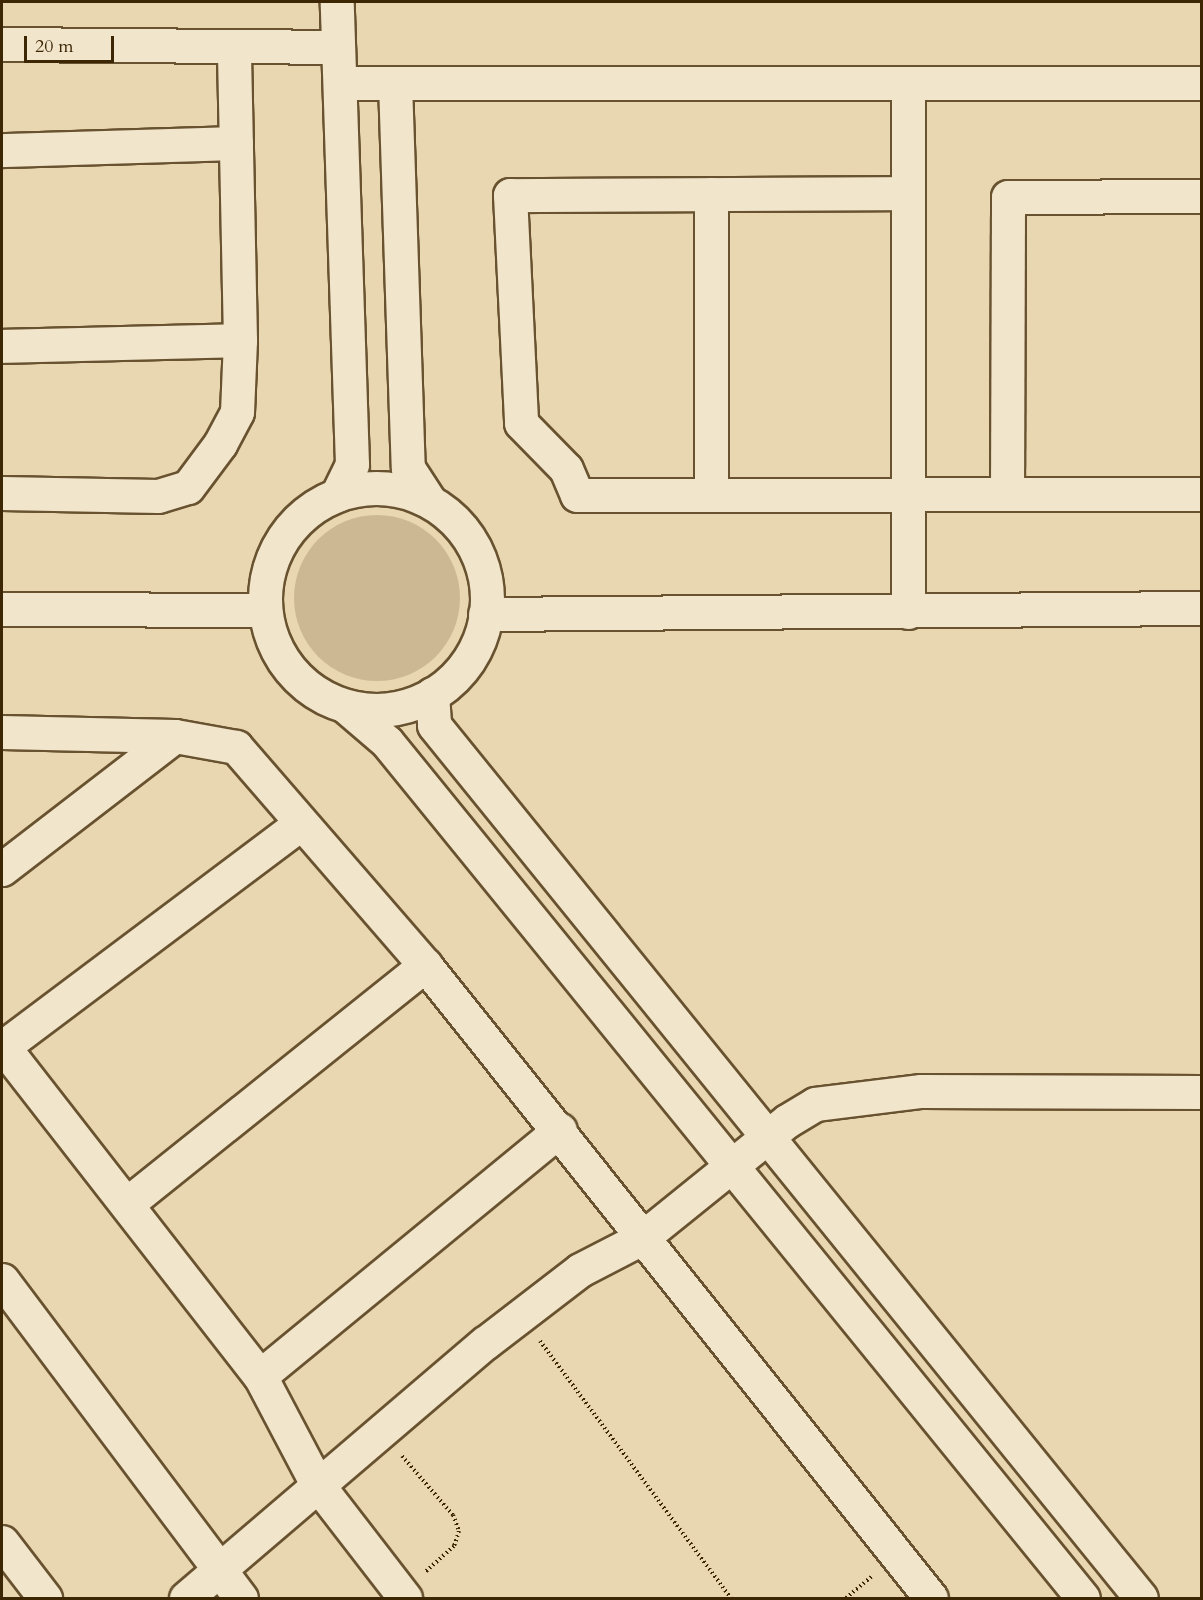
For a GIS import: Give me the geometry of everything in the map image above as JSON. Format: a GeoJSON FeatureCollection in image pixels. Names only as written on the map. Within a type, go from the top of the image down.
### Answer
{"type":"FeatureCollection","features":[{"type":"Feature","properties":{"kind":"street"},"geometry":{"type":"LineString","coordinates":[[337,2],[352,464],[337,495]]}},
{"type":"Feature","properties":{"kind":"street"},"geometry":{"type":"LineString","coordinates":[[2,44],[338,47]]}},
{"type":"Feature","properties":{"kind":"street"},"geometry":{"type":"LineString","coordinates":[[2,493],[158,496],[188,487],[220,444],[237,412],[240,340],[234,46]]}},
{"type":"Feature","properties":{"kind":"street"},"geometry":{"type":"LineString","coordinates":[[345,706],[380,711],[414,704],[445,687],[469,661],[484,628],[488,593],[479,555],[458,522],[428,499],[416,485],[408,468],[394,82]]}},
{"type":"Feature","properties":{"kind":"street"},"geometry":{"type":"LineString","coordinates":[[340,83],[1202,83]]}},
{"type":"Feature","properties":{"kind":"street"},"geometry":{"type":"LineString","coordinates":[[908,83],[908,612]]}},
{"type":"Feature","properties":{"kind":"street"},"geometry":{"type":"LineString","coordinates":[[2,150],[236,143]]}},
{"type":"Feature","properties":{"kind":"street"},"geometry":{"type":"LineString","coordinates":[[908,193],[510,195],[521,423],[566,469],[577,495],[1202,494]]}},
{"type":"Feature","properties":{"kind":"street"},"geometry":{"type":"LineString","coordinates":[[711,194],[711,495]]}},
{"type":"Feature","properties":{"kind":"street"},"geometry":{"type":"LineString","coordinates":[[1007,494],[1008,197],[1202,196]]}},
{"type":"Feature","properties":{"kind":"street"},"geometry":{"type":"LineString","coordinates":[[2,346],[240,340]]}},
{"type":"Feature","properties":{"kind":"street"},"geometry":{"type":"LineString","coordinates":[[428,499],[391,487],[352,488],[316,503],[288,528],[269,563],[265,610],[270,636],[287,667],[313,691],[345,706],[387,742],[1080,1598],[1116,1567]]}},
{"type":"Feature","properties":{"kind":"street"},"geometry":{"type":"LineString","coordinates":[[485,614],[1202,608]]}},
{"type":"Feature","properties":{"kind":"street"},"geometry":{"type":"LineString","coordinates":[[2,609],[265,610]]}},
{"type":"Feature","properties":{"kind":"street"},"geometry":{"type":"LineString","coordinates":[[432,694],[434,724],[1141,1599]]}},
{"type":"Feature","properties":{"kind":"street"},"geometry":{"type":"LineString","coordinates":[[2,732],[175,736],[236,747],[425,965],[560,1130],[642,1238],[931,1599]]}},
{"type":"Feature","properties":{"kind":"street"},"geometry":{"type":"LineString","coordinates":[[2,869],[175,736]]}},
{"type":"Feature","properties":{"kind":"street"},"geometry":{"type":"LineString","coordinates":[[301,823],[2,1046],[128,1203],[260,1376],[317,1484],[403,1596]]}},
{"type":"Feature","properties":{"kind":"street"},"geometry":{"type":"LineString","coordinates":[[128,1203],[425,965]]}},
{"type":"Feature","properties":{"kind":"street"},"geometry":{"type":"LineString","coordinates":[[186,1599],[317,1484],[521,1316],[580,1270],[642,1238],[768,1137],[815,1104],[864,1096],[921,1091],[1202,1092]]}},
{"type":"Feature","properties":{"kind":"street"},"geometry":{"type":"LineString","coordinates":[[260,1376],[560,1130]]}},
{"type":"Feature","properties":{"kind":"street"},"geometry":{"type":"LineString","coordinates":[[2,1280],[241,1599]]}},
{"type":"Feature","properties":{"kind":"street"},"geometry":{"type":"LineString","coordinates":[[2,1542],[45,1599]]}},
{"type":"Feature","properties":{"kind":"path"},"geometry":{"type":"LineString","coordinates":[[521,1316],[731,1599]]}},
{"type":"Feature","properties":{"kind":"path"},"geometry":{"type":"LineString","coordinates":[[381,1431],[453,1515],[459,1531],[454,1546],[403,1596]]}},
{"type":"Feature","properties":{"kind":"shaded area"},"geometry":{"type":"Polygon","coordinates":[[[377,515],[393,516],[409,521],[436,539],[454,566],[459,582],[459,614],[454,630],[436,657],[409,675],[393,680],[377,681],[361,680],[345,675],[318,657],[300,630],[295,614],[294,598],[295,582],[300,566],[318,539],[345,521],[361,516],[377,515]]]}}]}
